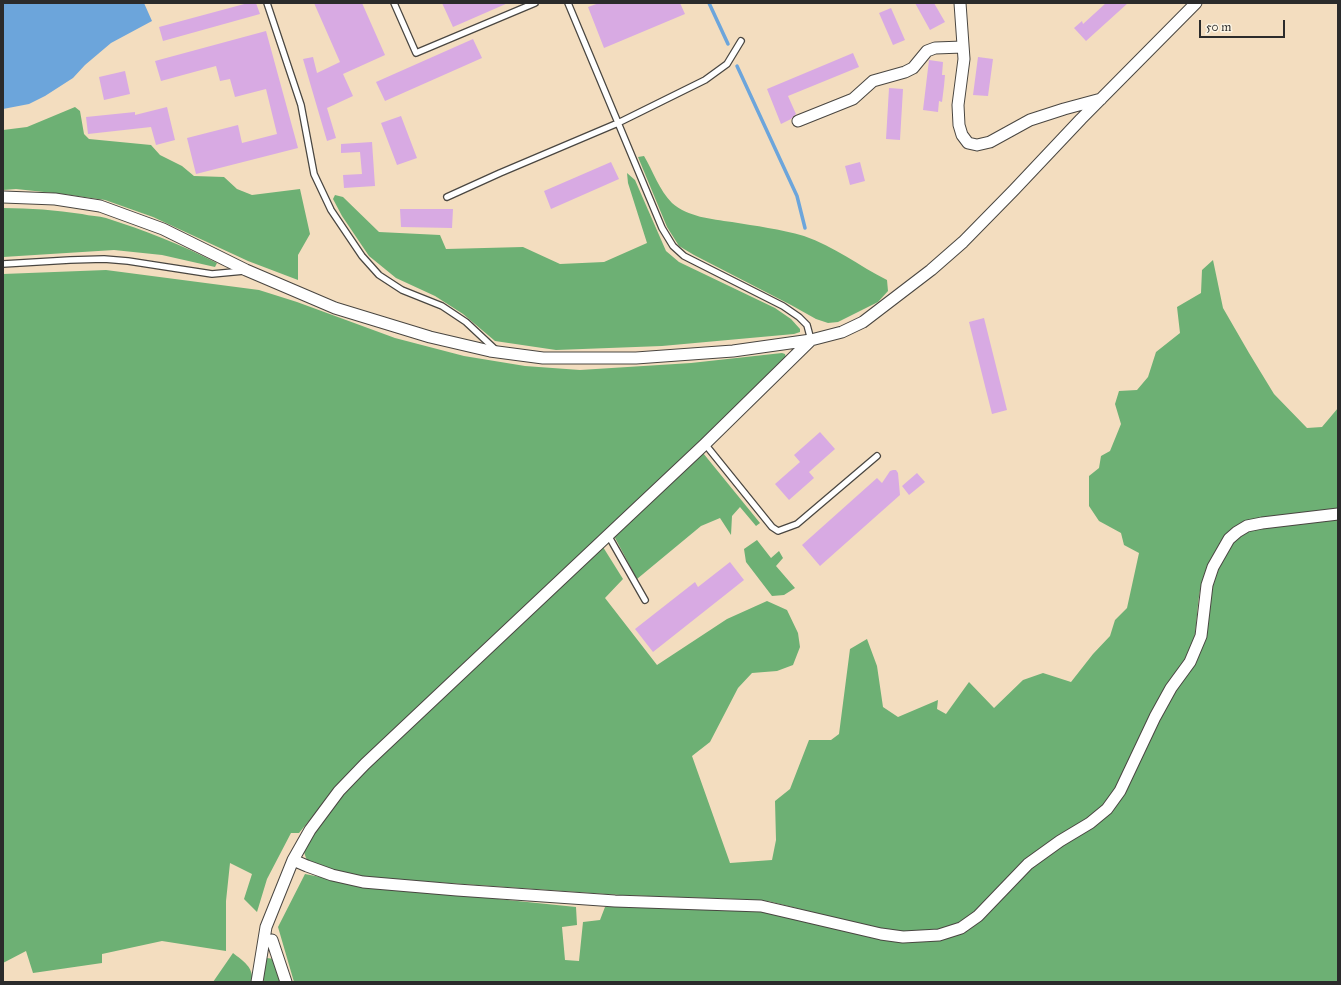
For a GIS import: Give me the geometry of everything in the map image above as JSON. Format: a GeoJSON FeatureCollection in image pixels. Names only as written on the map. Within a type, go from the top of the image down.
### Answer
{"type":"FeatureCollection","features":[{"type":"Feature","properties":{"kind":"street"},"geometry":{"type":"LineString","coordinates":[[960,3],[964,59],[958,106],[959,124],[962,135],[968,143],[977,145],[990,142],[1030,120],[1101,99]]}},
{"type":"Feature","properties":{"kind":"street"},"geometry":{"type":"LineString","coordinates":[[3,197],[15,196],[55,199],[100,206],[163,229],[246,270],[335,308],[430,337],[498,352],[543,358],[636,358],[733,351],[811,340],[842,332],[863,322],[931,270],[963,242],[1196,3]]}},
{"type":"Feature","properties":{"kind":"street"},"geometry":{"type":"LineString","coordinates":[[798,121],[853,99],[873,81],[905,72],[913,68],[927,51],[935,48],[963,47]]}},
{"type":"Feature","properties":{"kind":"street"},"geometry":{"type":"LineString","coordinates":[[257,982],[266,927],[293,860],[310,830],[339,792],[365,764],[705,444],[811,340]]}},
{"type":"Feature","properties":{"kind":"street"},"geometry":{"type":"LineString","coordinates":[[293,860],[332,874],[363,882],[615,901],[761,906],[881,934],[903,937],[939,935],[961,928],[978,916],[1028,864],[1060,841],[1090,823],[1107,809],[1120,791],[1155,717],[1171,688],[1190,662],[1200,636],[1206,585],[1213,567],[1229,539],[1247,526],[1338,514]]}},
{"type":"Feature","properties":{"kind":"street"},"geometry":{"type":"LineString","coordinates":[[272,940],[286,982]]}},
{"type":"Feature","properties":{"kind":"lane"},"geometry":{"type":"LineString","coordinates":[[267,3],[301,105],[314,174],[331,210],[362,256],[379,275],[402,290],[442,306],[466,322],[498,352]]}},
{"type":"Feature","properties":{"kind":"lane"},"geometry":{"type":"LineString","coordinates":[[394,3],[416,53],[535,3]]}},
{"type":"Feature","properties":{"kind":"lane"},"geometry":{"type":"LineString","coordinates":[[568,3],[662,228],[673,246],[684,256],[783,306],[799,317],[807,325],[811,340]]}},
{"type":"Feature","properties":{"kind":"lane"},"geometry":{"type":"LineString","coordinates":[[446,198],[500,173],[618,123],[705,80],[727,64],[741,41]]}},
{"type":"Feature","properties":{"kind":"lane"},"geometry":{"type":"LineString","coordinates":[[3,264],[104,259],[128,261],[212,274],[246,270]]}},
{"type":"Feature","properties":{"kind":"lane"},"geometry":{"type":"LineString","coordinates":[[705,444],[772,527],[778,531],[797,524],[877,456]]}},
{"type":"Feature","properties":{"kind":"lane"},"geometry":{"type":"LineString","coordinates":[[608,535],[645,600]]}},
{"type":"Feature","properties":{"kind":"green space"},"geometry":{"type":"Polygon","coordinates":[[[75,107],[80,111],[84,134],[89,139],[151,145],[160,155],[182,166],[194,176],[224,177],[237,189],[252,195],[300,189],[310,234],[298,255],[298,280],[248,261],[153,217],[105,200],[16,189],[3,190],[3,130],[27,127],[75,107]]]}},
{"type":"Feature","properties":{"kind":"green space"},"geometry":{"type":"Polygon","coordinates":[[[644,156],[663,192],[678,208],[700,217],[777,230],[815,240],[887,280],[888,291],[878,302],[838,322],[828,323],[816,319],[694,255],[679,246],[667,227],[638,157],[644,156]]]}},
{"type":"Feature","properties":{"kind":"green space"},"geometry":{"type":"Polygon","coordinates":[[[627,173],[635,180],[666,251],[679,262],[775,308],[791,319],[800,329],[800,332],[794,334],[662,346],[556,350],[495,341],[463,314],[435,296],[396,278],[369,256],[342,216],[333,199],[335,195],[343,197],[379,232],[440,235],[446,249],[523,247],[560,264],[604,262],[647,243],[628,183],[627,173]]]}},
{"type":"Feature","properties":{"kind":"green space"},"geometry":{"type":"Polygon","coordinates":[[[3,208],[53,210],[106,218],[163,238],[217,263],[215,267],[162,255],[114,250],[3,257],[3,208]]]}},
{"type":"Feature","properties":{"kind":"green space"},"geometry":{"type":"Polygon","coordinates":[[[1213,260],[1223,308],[1274,394],[1307,428],[1322,427],[1338,408],[1338,510],[1305,515],[1225,538],[1206,570],[1202,582],[1192,648],[1117,792],[1106,805],[974,914],[958,925],[937,930],[904,932],[880,929],[768,901],[620,895],[362,877],[310,865],[303,849],[319,823],[369,766],[603,547],[623,579],[605,598],[657,665],[727,619],[767,601],[787,610],[798,633],[800,647],[793,665],[777,671],[752,673],[738,688],[710,742],[692,756],[730,863],[772,860],[776,840],[775,801],[790,789],[809,740],[831,740],[839,734],[850,649],[867,639],[877,666],[883,707],[898,717],[938,700],[937,709],[946,714],[969,682],[994,708],[1023,680],[1043,673],[1071,682],[1093,654],[1110,636],[1115,620],[1127,608],[1139,553],[1124,545],[1121,533],[1099,521],[1089,506],[1089,476],[1099,468],[1101,456],[1110,451],[1121,424],[1115,404],[1119,391],[1137,390],[1148,377],[1156,352],[1180,333],[1177,307],[1201,293],[1202,270],[1213,260]]]}},
{"type":"Feature","properties":{"kind":"green space"},"geometry":{"type":"Polygon","coordinates":[[[106,270],[259,290],[297,302],[395,338],[464,356],[525,366],[580,370],[691,363],[782,353],[785,354],[786,358],[783,364],[345,777],[299,833],[291,833],[267,879],[257,912],[244,899],[252,874],[230,863],[226,901],[226,951],[162,941],[102,954],[102,963],[33,973],[26,951],[3,963],[3,274],[106,270]]]}},
{"type":"Feature","properties":{"kind":"green space"},"geometry":{"type":"Polygon","coordinates":[[[703,453],[760,523],[756,526],[740,507],[732,516],[731,535],[720,518],[701,526],[637,579],[614,536],[703,453]]]}},
{"type":"Feature","properties":{"kind":"green space"},"geometry":{"type":"Polygon","coordinates":[[[1338,519],[1338,982],[294,982],[278,927],[305,874],[361,885],[576,907],[577,925],[562,927],[565,960],[579,961],[583,922],[600,920],[605,907],[617,905],[763,911],[903,943],[939,938],[961,932],[1030,867],[1123,793],[1206,616],[1216,570],[1233,542],[1240,535],[1264,527],[1305,524],[1338,519]]]}},
{"type":"Feature","properties":{"kind":"green space"},"geometry":{"type":"Polygon","coordinates":[[[757,540],[771,558],[779,551],[783,558],[776,566],[795,588],[784,595],[772,596],[746,562],[744,549],[757,540]]]}},
{"type":"Feature","properties":{"kind":"green space"},"geometry":{"type":"Polygon","coordinates":[[[233,953],[250,968],[252,982],[213,982],[233,953]]]}},
{"type":"Feature","properties":{"kind":"green space"},"geometry":{"type":"Polygon","coordinates":[[[267,958],[274,959],[283,982],[264,982],[264,963],[267,958]]]}},
{"type":"Feature","properties":{"kind":"water"},"geometry":{"type":"Polygon","coordinates":[[[3,3],[144,3],[152,21],[111,43],[85,65],[73,78],[45,96],[29,104],[3,109],[3,3]]]}},
{"type":"Feature","properties":{"kind":"building"},"geometry":{"type":"Polygon","coordinates":[[[248,3],[256,3],[260,14],[163,41],[159,27],[248,3]]]}},
{"type":"Feature","properties":{"kind":"building"},"geometry":{"type":"Polygon","coordinates":[[[314,3],[362,3],[385,55],[343,74],[353,96],[327,108],[336,138],[327,141],[303,59],[313,57],[317,73],[340,62],[314,3]]]}},
{"type":"Feature","properties":{"kind":"building"},"geometry":{"type":"Polygon","coordinates":[[[442,3],[508,3],[453,27],[442,3]]]}},
{"type":"Feature","properties":{"kind":"building"},"geometry":{"type":"Polygon","coordinates":[[[599,3],[680,3],[685,14],[604,48],[588,7],[599,3]]]}},
{"type":"Feature","properties":{"kind":"building"},"geometry":{"type":"Polygon","coordinates":[[[915,3],[934,3],[945,22],[930,30],[915,3]]]}},
{"type":"Feature","properties":{"kind":"building"},"geometry":{"type":"Polygon","coordinates":[[[1106,3],[1128,3],[1086,41],[1074,28],[1082,21],[1083,24],[1106,3]]]}},
{"type":"Feature","properties":{"kind":"building"},"geometry":{"type":"Polygon","coordinates":[[[891,8],[905,40],[893,45],[879,13],[891,8]]]}},
{"type":"Feature","properties":{"kind":"building"},"geometry":{"type":"Polygon","coordinates":[[[266,31],[298,148],[196,174],[187,138],[238,125],[242,143],[277,134],[266,89],[235,97],[230,79],[220,81],[216,66],[161,81],[155,61],[266,31]]]}},
{"type":"Feature","properties":{"kind":"building"},"geometry":{"type":"Polygon","coordinates":[[[473,39],[482,58],[385,101],[376,82],[473,39]]]}},
{"type":"Feature","properties":{"kind":"building"},"geometry":{"type":"Polygon","coordinates":[[[853,53],[859,67],[788,96],[796,114],[791,119],[781,124],[767,89],[853,53]]]}},
{"type":"Feature","properties":{"kind":"building"},"geometry":{"type":"Polygon","coordinates":[[[978,57],[993,59],[988,96],[973,95],[978,57]]]}},
{"type":"Feature","properties":{"kind":"building"},"geometry":{"type":"Polygon","coordinates":[[[929,60],[943,62],[942,75],[945,75],[944,86],[942,102],[939,101],[938,112],[923,110],[929,60]]]}},
{"type":"Feature","properties":{"kind":"building"},"geometry":{"type":"Polygon","coordinates":[[[125,71],[130,94],[104,100],[99,77],[125,71]]]}},
{"type":"Feature","properties":{"kind":"building"},"geometry":{"type":"Polygon","coordinates":[[[889,88],[903,89],[900,140],[886,139],[889,88]]]}},
{"type":"Feature","properties":{"kind":"building"},"geometry":{"type":"Polygon","coordinates":[[[167,107],[175,140],[156,145],[151,127],[88,134],[86,117],[135,112],[135,115],[167,107]]]}},
{"type":"Feature","properties":{"kind":"building"},"geometry":{"type":"Polygon","coordinates":[[[401,116],[417,158],[397,165],[381,123],[401,116]]]}},
{"type":"Feature","properties":{"kind":"building"},"geometry":{"type":"Polygon","coordinates":[[[372,142],[375,186],[344,188],[343,175],[362,174],[360,152],[341,153],[341,144],[372,142]]]}},
{"type":"Feature","properties":{"kind":"building"},"geometry":{"type":"Polygon","coordinates":[[[611,162],[619,179],[551,209],[544,191],[611,162]]]}},
{"type":"Feature","properties":{"kind":"building"},"geometry":{"type":"Polygon","coordinates":[[[860,162],[865,181],[850,185],[845,166],[860,162]]]}},
{"type":"Feature","properties":{"kind":"building"},"geometry":{"type":"Polygon","coordinates":[[[400,209],[453,209],[452,228],[401,227],[400,209]]]}},
{"type":"Feature","properties":{"kind":"building"},"geometry":{"type":"Polygon","coordinates":[[[984,318],[1007,410],[992,414],[969,322],[984,318]]]}},
{"type":"Feature","properties":{"kind":"building"},"geometry":{"type":"Polygon","coordinates":[[[820,432],[835,449],[809,472],[814,478],[789,500],[775,484],[800,462],[794,455],[820,432]]]}},
{"type":"Feature","properties":{"kind":"building"},"geometry":{"type":"Polygon","coordinates":[[[896,470],[898,473],[900,495],[820,566],[802,545],[877,478],[882,483],[890,471],[896,470]]]}},
{"type":"Feature","properties":{"kind":"building"},"geometry":{"type":"Polygon","coordinates":[[[917,473],[925,482],[909,495],[902,486],[917,473]]]}},
{"type":"Feature","properties":{"kind":"building"},"geometry":{"type":"Polygon","coordinates":[[[730,562],[744,580],[653,652],[635,629],[695,582],[698,587],[730,562]]]}},
{"type":"Feature","properties":{"kind":"waterway"},"geometry":{"type":"LineString","coordinates":[[709,3],[728,44]]}},
{"type":"Feature","properties":{"kind":"waterway"},"geometry":{"type":"LineString","coordinates":[[737,66],[797,196],[805,228]]}}]}
